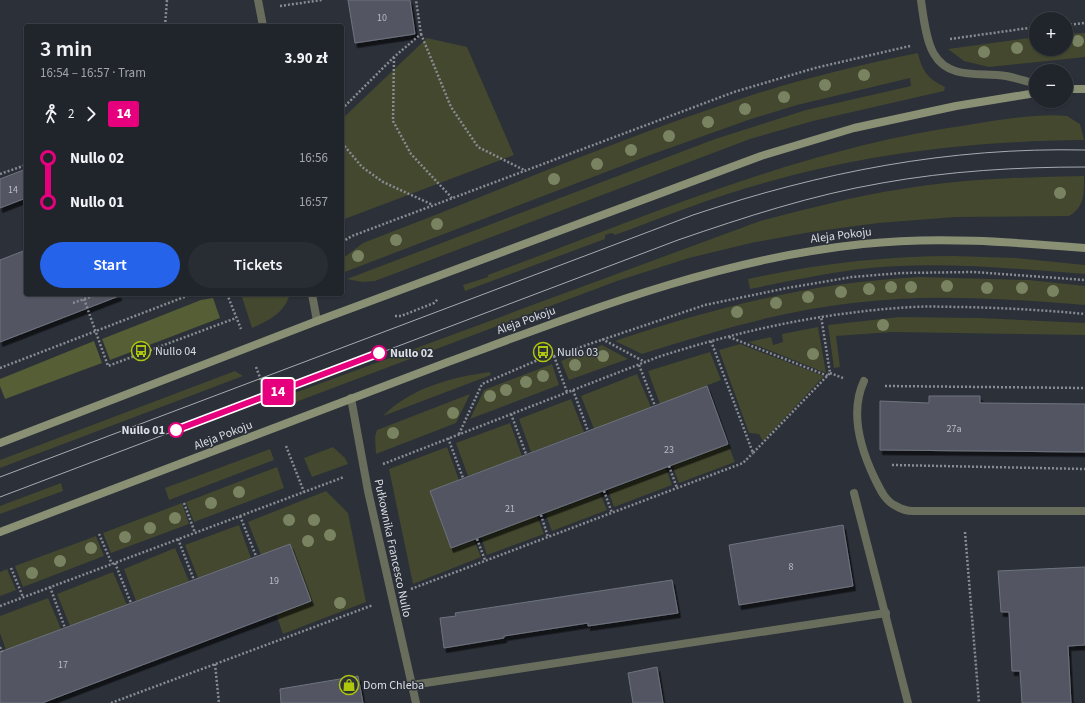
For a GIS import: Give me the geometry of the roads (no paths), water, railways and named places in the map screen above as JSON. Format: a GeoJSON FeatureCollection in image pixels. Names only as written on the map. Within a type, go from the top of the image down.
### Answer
{"type":"FeatureCollection","features":[{"type":"Feature","properties":{"kind":"main road"},"geometry":{"type":"LineString","coordinates":[[1073,89],[1085,89]]}},
{"type":"Feature","properties":{"kind":"main road"},"geometry":{"type":"LineString","coordinates":[[0,443],[317,321],[623,206],[761,156],[854,128],[1000,98],[1029,94]]}},
{"type":"Feature","properties":{"kind":"main road","name":"Aleja Pokoju"},"geometry":{"type":"LineString","coordinates":[[0,532],[351,398],[614,301],[701,274],[773,257],[832,248],[895,241],[994,241],[1085,248]]}},
{"type":"Feature","properties":{"kind":"street"},"geometry":{"type":"LineString","coordinates":[[258,0],[263,24]]}},
{"type":"Feature","properties":{"kind":"street"},"geometry":{"type":"LineString","coordinates":[[921,0],[933,52],[940,62],[948,69],[961,73],[1006,76],[1029,82]]}},
{"type":"Feature","properties":{"kind":"street"},"geometry":{"type":"LineString","coordinates":[[312,296],[317,321]]}},
{"type":"Feature","properties":{"kind":"street"},"geometry":{"type":"LineString","coordinates":[[863,383],[857,409],[860,436],[871,471],[885,496],[894,506],[907,510],[963,512],[1085,511]]}},
{"type":"Feature","properties":{"kind":"street","name":"Pułkownika Francesco Nullo"},"geometry":{"type":"LineString","coordinates":[[351,398],[391,598],[416,703]]}},
{"type":"Feature","properties":{"kind":"street"},"geometry":{"type":"LineString","coordinates":[[854,493],[908,703]]}},
{"type":"Feature","properties":{"kind":"street"},"geometry":{"type":"LineString","coordinates":[[412,684],[886,613]]}},
{"type":"Feature","properties":{"kind":"tram line"},"geometry":{"type":"LineString","coordinates":[[0,477],[693,215],[741,200],[789,186],[886,165],[984,153],[1034,150],[1085,150]]}},
{"type":"Feature","properties":{"kind":"tram line"},"geometry":{"type":"LineString","coordinates":[[0,497],[678,240],[754,215],[804,200],[856,188],[932,175],[983,170],[1085,167]]}},
{"type":"Feature","properties":{"kind":"tram line","name":"14"},"geometry":{"type":"LineString","coordinates":[[176,430],[379,353]]}},
{"type":"Feature","properties":{"kind":"place","name":"Nullo 04"},"geometry":{"type":"Point","coordinates":[141,351]}},
{"type":"Feature","properties":{"kind":"place","name":"Nullo 03"},"geometry":{"type":"Point","coordinates":[543,352]}},
{"type":"Feature","properties":{"kind":"place","name":"Nullo 02"},"geometry":{"type":"Point","coordinates":[379,353]}},
{"type":"Feature","properties":{"kind":"place","name":"Nullo 01"},"geometry":{"type":"Point","coordinates":[176,430]}},
{"type":"Feature","properties":{"kind":"place","name":"Dom Chleba"},"geometry":{"type":"Point","coordinates":[349,685]}}]}
